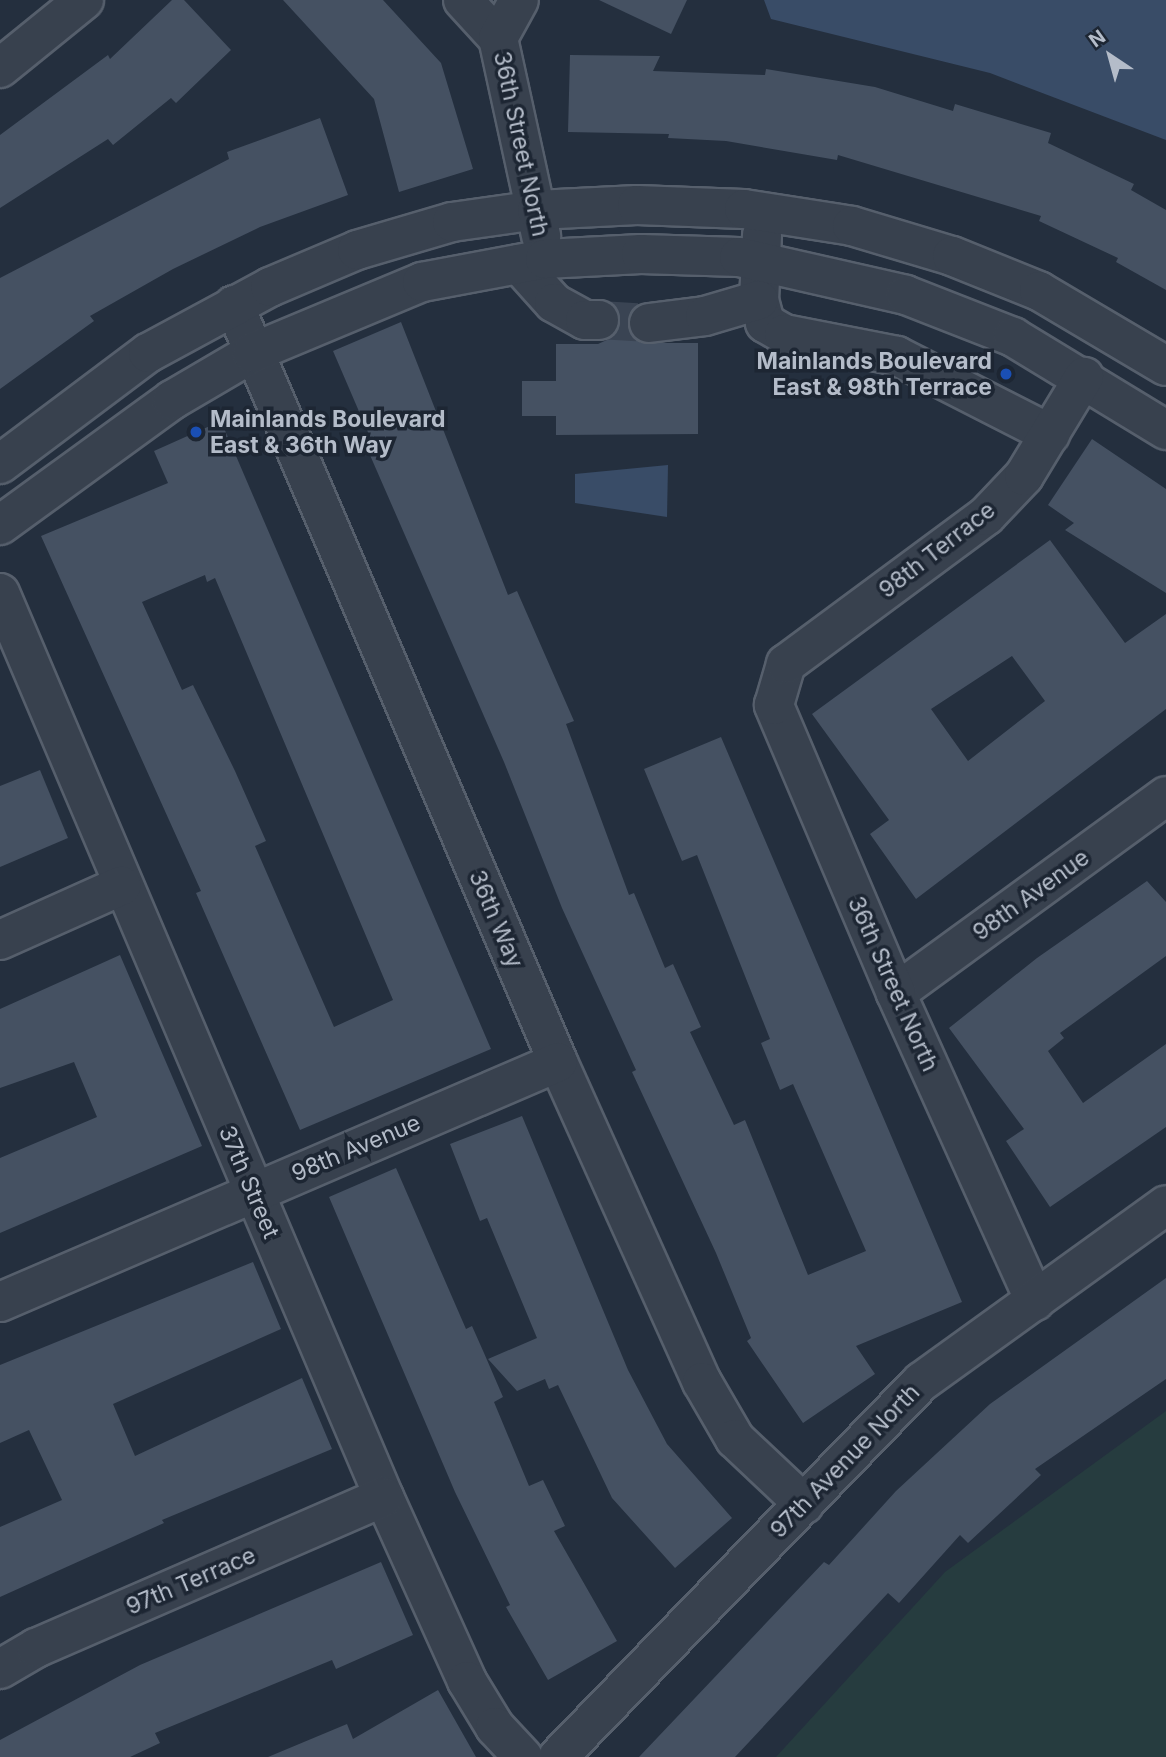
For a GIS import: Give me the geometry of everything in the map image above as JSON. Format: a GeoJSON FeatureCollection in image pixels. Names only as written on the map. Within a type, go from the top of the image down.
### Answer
{"type":"FeatureCollection","features":[{"type":"Feature","properties":{"kind":"street"},"geometry":{"type":"LineString","coordinates":[[0,68],[84,0]]}},
{"type":"Feature","properties":{"kind":"street","name":"36th Street North"},"geometry":{"type":"LineString","coordinates":[[463,0],[498,38],[537,210],[532,261]]}},
{"type":"Feature","properties":{"kind":"street"},"geometry":{"type":"LineString","coordinates":[[498,38],[519,0]]}},
{"type":"Feature","properties":{"kind":"street"},"geometry":{"type":"LineString","coordinates":[[0,464],[148,353],[234,305],[357,250],[452,222],[537,210],[637,205],[764,212],[852,226],[952,256],[1039,291],[1166,366]]}},
{"type":"Feature","properties":{"kind":"street"},"geometry":{"type":"LineString","coordinates":[[764,212],[758,300],[765,323],[784,334],[897,356],[1050,434]]}},
{"type":"Feature","properties":{"kind":"street"},"geometry":{"type":"LineString","coordinates":[[0,526],[172,400],[253,353],[422,282],[532,261],[641,254],[760,261],[906,295],[1013,337],[1084,377],[1166,430]]}},
{"type":"Feature","properties":{"kind":"street"},"geometry":{"type":"LineString","coordinates":[[532,261],[554,303],[585,320],[599,320]]}},
{"type":"Feature","properties":{"kind":"street"},"geometry":{"type":"LineString","coordinates":[[649,323],[705,316],[758,300]]}},
{"type":"Feature","properties":{"kind":"street","name":"36th Way"},"geometry":{"type":"LineString","coordinates":[[234,305],[558,1062],[702,1382],[735,1439],[804,1504]]}},
{"type":"Feature","properties":{"kind":"street","name":"98th Terrace"},"geometry":{"type":"LineString","coordinates":[[786,664],[986,516],[1024,476],[1084,377]]}},
{"type":"Feature","properties":{"kind":"street","name":"37th Street"},"geometry":{"type":"LineString","coordinates":[[0,593],[121,886],[384,1497],[467,1681],[495,1727],[523,1757]]}},
{"type":"Feature","properties":{"kind":"street","name":"36th Street North"},"geometry":{"type":"LineString","coordinates":[[786,664],[774,705],[896,993],[1035,1301]]}},
{"type":"Feature","properties":{"kind":"street","name":"98th Avenue"},"geometry":{"type":"LineString","coordinates":[[896,993],[1166,796]]}},
{"type":"Feature","properties":{"kind":"street"},"geometry":{"type":"LineString","coordinates":[[0,940],[121,886]]}},
{"type":"Feature","properties":{"kind":"street","name":"98th Avenue"},"geometry":{"type":"LineString","coordinates":[[0,1302],[558,1062]]}},
{"type":"Feature","properties":{"kind":"street","name":"97th Avenue North"},"geometry":{"type":"LineString","coordinates":[[558,1757],[921,1382],[1166,1205]]}},
{"type":"Feature","properties":{"kind":"street","name":"97th Terrace"},"geometry":{"type":"LineString","coordinates":[[0,1669],[36,1648],[384,1497]]}},
{"type":"Feature","properties":{"kind":"green space"},"geometry":{"type":"Polygon","coordinates":[[[1166,1411],[1166,1757],[776,1757],[945,1572],[1166,1411]]]}},
{"type":"Feature","properties":{"kind":"water"},"geometry":{"type":"Polygon","coordinates":[[[764,0],[1166,0],[1166,140],[990,73],[771,19],[764,0]]]}},
{"type":"Feature","properties":{"kind":"water"},"geometry":{"type":"Polygon","coordinates":[[[668,465],[667,517],[575,503],[575,474],[668,465]]]}},
{"type":"Feature","properties":{"kind":"building"},"geometry":{"type":"Polygon","coordinates":[[[172,0],[184,0],[231,50],[176,103],[171,98],[113,145],[108,139],[0,208],[0,135],[108,55],[110,59],[172,0]]]}},
{"type":"Feature","properties":{"kind":"building"},"geometry":{"type":"Polygon","coordinates":[[[283,0],[383,0],[441,63],[473,169],[399,192],[374,99],[283,0]]]}},
{"type":"Feature","properties":{"kind":"building"},"geometry":{"type":"Polygon","coordinates":[[[599,0],[687,0],[671,34],[599,0]]]}},
{"type":"Feature","properties":{"kind":"building"},"geometry":{"type":"Polygon","coordinates":[[[570,55],[660,56],[653,71],[765,75],[766,69],[875,87],[953,111],[955,104],[1051,133],[1048,143],[1134,184],[1131,190],[1166,210],[1166,290],[1116,262],[1118,258],[1039,221],[1041,216],[838,155],[837,160],[726,141],[668,138],[669,134],[568,132],[570,55]]]}},
{"type":"Feature","properties":{"kind":"building"},"geometry":{"type":"Polygon","coordinates":[[[320,118],[348,195],[260,227],[173,269],[90,316],[94,321],[0,389],[0,278],[229,159],[227,152],[320,118]]]}},
{"type":"Feature","properties":{"kind":"building"},"geometry":{"type":"Polygon","coordinates":[[[619,311],[632,311],[627,326],[641,343],[698,343],[698,434],[556,435],[556,416],[522,416],[522,381],[556,381],[556,344],[598,344],[609,339],[618,330],[619,311]]]}},
{"type":"Feature","properties":{"kind":"building"},"geometry":{"type":"Polygon","coordinates":[[[401,322],[508,595],[517,591],[574,721],[566,724],[629,895],[634,893],[665,968],[673,964],[701,1027],[690,1032],[734,1125],[745,1120],[808,1275],[866,1251],[793,1084],[780,1090],[761,1043],[770,1039],[697,855],[682,861],[644,769],[721,737],[962,1302],[856,1346],[875,1374],[803,1423],[747,1341],[751,1338],[716,1253],[632,1072],[636,1070],[562,908],[504,762],[366,446],[373,444],[333,351],[401,322]]]}},
{"type":"Feature","properties":{"kind":"building"},"geometry":{"type":"Polygon","coordinates":[[[221,421],[491,1049],[300,1130],[196,893],[201,891],[41,536],[168,483],[154,451],[221,421]],[[205,575],[142,602],[182,690],[193,685],[235,771],[266,841],[255,846],[334,1027],[393,1000],[215,578],[207,582],[205,575]]]}},
{"type":"Feature","properties":{"kind":"building"},"geometry":{"type":"Polygon","coordinates":[[[1092,439],[1166,489],[1166,593],[1065,530],[1074,523],[1048,505],[1092,439]]]}},
{"type":"Feature","properties":{"kind":"building"},"geometry":{"type":"Polygon","coordinates":[[[1050,540],[1125,643],[1166,614],[1166,709],[916,899],[870,834],[889,820],[812,714],[1050,540]],[[1012,656],[931,709],[968,761],[1045,701],[1012,656]]]}},
{"type":"Feature","properties":{"kind":"building"},"geometry":{"type":"Polygon","coordinates":[[[40,770],[68,838],[0,867],[0,786],[40,770]]]}},
{"type":"Feature","properties":{"kind":"building"},"geometry":{"type":"Polygon","coordinates":[[[1147,881],[1166,902],[1166,956],[1060,1033],[1064,1038],[1048,1051],[1083,1103],[1166,1044],[1166,1127],[1050,1207],[1006,1141],[1024,1129],[949,1028],[1037,958],[1147,881]]]}},
{"type":"Feature","properties":{"kind":"building"},"geometry":{"type":"Polygon","coordinates":[[[120,955],[202,1146],[0,1233],[0,1158],[97,1117],[74,1062],[0,1088],[0,1009],[120,955]]]}},
{"type":"Feature","properties":{"kind":"building"},"geometry":{"type":"Polygon","coordinates":[[[522,1116],[628,1370],[667,1444],[732,1518],[675,1568],[612,1498],[558,1385],[549,1389],[545,1379],[517,1391],[488,1359],[537,1338],[487,1218],[480,1221],[450,1144],[522,1116]]]}},
{"type":"Feature","properties":{"kind":"building"},"geometry":{"type":"Polygon","coordinates":[[[396,1168],[466,1329],[472,1326],[503,1397],[494,1402],[529,1486],[543,1480],[565,1526],[554,1531],[617,1641],[548,1680],[506,1607],[510,1605],[455,1492],[329,1197],[396,1168]]]}},
{"type":"Feature","properties":{"kind":"building"},"geometry":{"type":"Polygon","coordinates":[[[253,1262],[281,1329],[113,1404],[135,1456],[302,1378],[332,1449],[162,1520],[164,1523],[0,1597],[0,1527],[62,1500],[29,1430],[0,1443],[0,1365],[253,1262]]]}},
{"type":"Feature","properties":{"kind":"building"},"geometry":{"type":"Polygon","coordinates":[[[1166,1278],[1166,1379],[1035,1469],[1041,1475],[968,1543],[960,1535],[899,1603],[888,1593],[735,1757],[639,1757],[824,1562],[829,1565],[896,1491],[990,1404],[1166,1278]]]}},
{"type":"Feature","properties":{"kind":"building"},"geometry":{"type":"Polygon","coordinates":[[[381,1562],[413,1635],[336,1669],[332,1660],[155,1733],[160,1743],[130,1757],[0,1757],[0,1740],[140,1665],[381,1562]]]}},
{"type":"Feature","properties":{"kind":"building"},"geometry":{"type":"Polygon","coordinates":[[[438,1690],[476,1757],[268,1757],[347,1724],[353,1739],[438,1690]]]}},
{"type":"Feature","properties":{"kind":"tunnel"},"geometry":{"type":"LineString","coordinates":[[599,320],[649,323]]}},
{"type":"Feature","properties":{"kind":"place","name":"Mainlands Boulevard East & 98th Terrace"},"geometry":{"type":"Point","coordinates":[1006,374]}},
{"type":"Feature","properties":{"kind":"place","name":"Mainlands Boulevard East & 36th Way"},"geometry":{"type":"Point","coordinates":[196,432]}}]}
